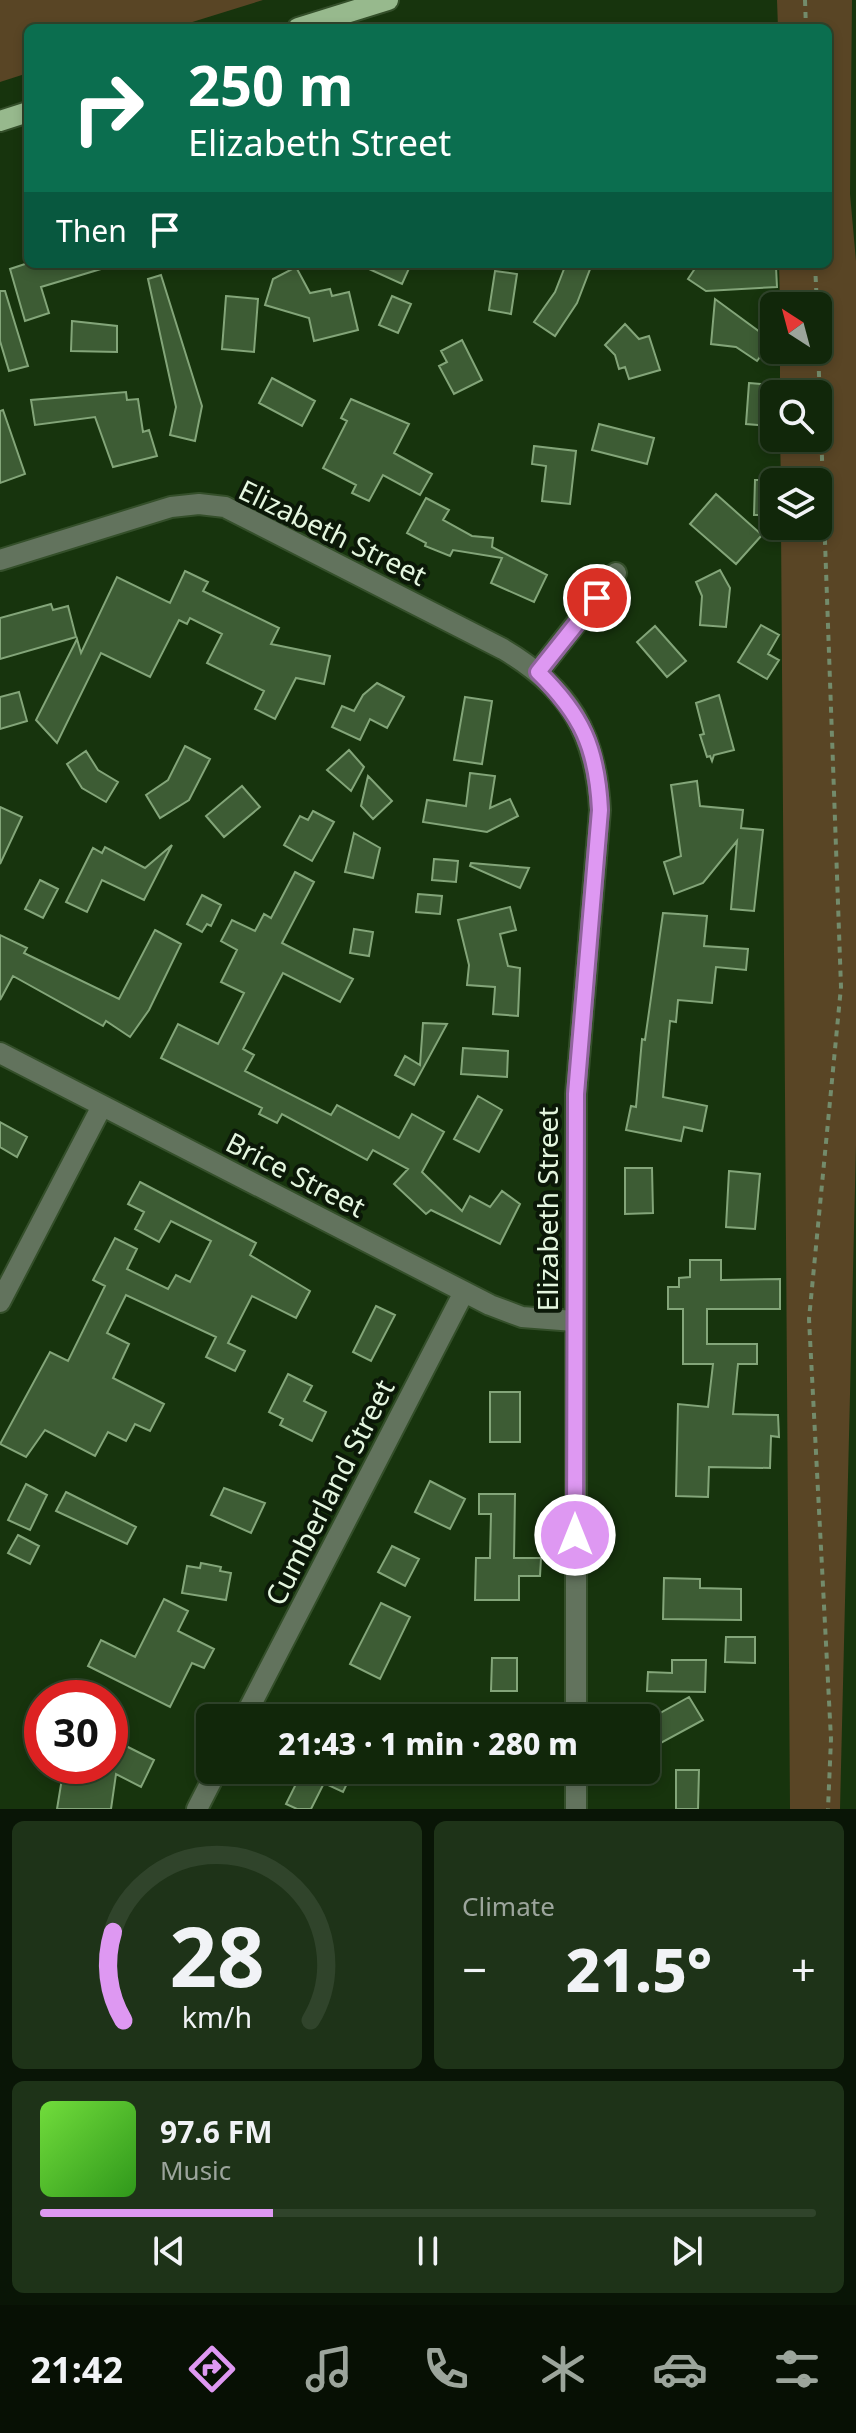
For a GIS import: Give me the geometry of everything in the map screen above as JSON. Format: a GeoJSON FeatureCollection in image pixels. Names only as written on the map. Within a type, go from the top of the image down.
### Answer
{"type":"FeatureCollection","features":[{"type":"Feature","properties":{"kind":"main road"},"geometry":{"type":"LineString","coordinates":[[311,24],[388,0]]}},
{"type":"Feature","properties":{"kind":"main road"},"geometry":{"type":"LineString","coordinates":[[0,121],[24,113]]}},
{"type":"Feature","properties":{"kind":"street","name":"Elizabeth Street"},"geometry":{"type":"LineString","coordinates":[[0,560],[171,507],[199,504],[225,507],[489,641],[538,672],[577,715],[591,745],[598,775],[599,851],[576,1094],[576,1704]]}},
{"type":"Feature","properties":{"kind":"street"},"geometry":{"type":"LineString","coordinates":[[538,672],[616,573]]}},
{"type":"Feature","properties":{"kind":"street","name":"Brice Street"},"geometry":{"type":"LineString","coordinates":[[0,1053],[464,1292],[522,1317],[574,1321]]}},
{"type":"Feature","properties":{"kind":"street"},"geometry":{"type":"LineString","coordinates":[[0,1302],[102,1106]]}},
{"type":"Feature","properties":{"kind":"street","name":"Cumberland Street"},"geometry":{"type":"LineString","coordinates":[[251,1704],[464,1292]]}},
{"type":"Feature","properties":{"kind":"street"},"geometry":{"type":"LineString","coordinates":[[197,1809],[210,1784]]}},
{"type":"Feature","properties":{"kind":"street"},"geometry":{"type":"LineString","coordinates":[[576,1784],[576,1809]]}},
{"type":"Feature","properties":{"kind":"path"},"geometry":{"type":"LineString","coordinates":[[805,0],[806,24]]}},
{"type":"Feature","properties":{"kind":"path"},"geometry":{"type":"LineString","coordinates":[[815,268],[816,292]]}},
{"type":"Feature","properties":{"kind":"path"},"geometry":{"type":"LineString","coordinates":[[819,364],[841,987],[834,1097],[809,1319],[831,1739],[828,1809]]}},
{"type":"Feature","properties":{"kind":"shaded area"},"geometry":{"type":"Polygon","coordinates":[[[0,0],[263,0],[186,24],[24,24],[24,74],[0,82],[0,0]]]}},
{"type":"Feature","properties":{"kind":"shaded area"},"geometry":{"type":"Polygon","coordinates":[[[777,0],[852,0],[850,194],[856,261],[856,1146],[840,1809],[790,1809],[781,540],[832,540],[832,468],[781,468],[780,452],[832,452],[832,380],[780,380],[780,364],[832,364],[832,292],[780,292],[779,268],[832,268],[832,24],[778,24],[777,0]]]}},
{"type":"Feature","properties":{"kind":"building"},"geometry":{"type":"Polygon","coordinates":[[[24,264],[24,268],[101,269],[41,287],[49,313],[25,321],[10,269],[24,264]]]}},
{"type":"Feature","properties":{"kind":"building"},"geometry":{"type":"Polygon","coordinates":[[[297,268],[310,293],[330,289],[332,296],[349,292],[358,330],[314,341],[309,318],[265,305],[273,279],[297,268]]]}},
{"type":"Feature","properties":{"kind":"building"},"geometry":{"type":"Polygon","coordinates":[[[367,268],[409,268],[402,284],[367,268]]]}},
{"type":"Feature","properties":{"kind":"building"},"geometry":{"type":"Polygon","coordinates":[[[564,268],[590,268],[577,303],[555,336],[534,322],[555,292],[564,268]]]}},
{"type":"Feature","properties":{"kind":"building"},"geometry":{"type":"Polygon","coordinates":[[[695,268],[776,268],[777,287],[706,291],[688,279],[695,268]]]}},
{"type":"Feature","properties":{"kind":"building"},"geometry":{"type":"Polygon","coordinates":[[[495,271],[517,274],[511,314],[489,310],[495,271]]]}},
{"type":"Feature","properties":{"kind":"building"},"geometry":{"type":"Polygon","coordinates":[[[161,275],[202,406],[195,441],[170,435],[176,407],[148,279],[161,275]]]}},
{"type":"Feature","properties":{"kind":"building"},"geometry":{"type":"Polygon","coordinates":[[[0,291],[5,291],[28,366],[9,371],[0,341],[0,291]]]}},
{"type":"Feature","properties":{"kind":"building"},"geometry":{"type":"Polygon","coordinates":[[[226,296],[258,299],[254,352],[222,349],[226,296]]]}},
{"type":"Feature","properties":{"kind":"building"},"geometry":{"type":"Polygon","coordinates":[[[392,296],[411,304],[398,333],[379,325],[392,296]]]}},
{"type":"Feature","properties":{"kind":"building"},"geometry":{"type":"Polygon","coordinates":[[[715,299],[760,332],[760,357],[757,361],[736,347],[711,344],[715,299]]]}},
{"type":"Feature","properties":{"kind":"building"},"geometry":{"type":"Polygon","coordinates":[[[72,321],[117,326],[117,352],[71,351],[72,321]]]}},
{"type":"Feature","properties":{"kind":"building"},"geometry":{"type":"Polygon","coordinates":[[[625,324],[639,339],[649,336],[660,370],[629,379],[625,367],[619,369],[615,355],[605,345],[625,324]]]}},
{"type":"Feature","properties":{"kind":"building"},"geometry":{"type":"Polygon","coordinates":[[[462,340],[482,380],[454,394],[439,366],[447,362],[441,351],[462,340]]]}},
{"type":"Feature","properties":{"kind":"building"},"geometry":{"type":"Polygon","coordinates":[[[272,378],[315,401],[302,426],[259,403],[272,378]]]}},
{"type":"Feature","properties":{"kind":"building"},"geometry":{"type":"Polygon","coordinates":[[[749,383],[760,384],[760,425],[746,424],[749,383]]]}},
{"type":"Feature","properties":{"kind":"building"},"geometry":{"type":"Polygon","coordinates":[[[126,392],[127,400],[138,399],[143,432],[149,430],[157,456],[113,467],[95,417],[35,425],[31,400],[126,392]]]}},
{"type":"Feature","properties":{"kind":"building"},"geometry":{"type":"Polygon","coordinates":[[[351,399],[409,424],[394,453],[432,474],[420,495],[383,475],[369,501],[352,493],[356,485],[323,468],[347,421],[341,418],[351,399]]]}},
{"type":"Feature","properties":{"kind":"building"},"geometry":{"type":"Polygon","coordinates":[[[3,410],[25,474],[0,483],[0,411],[3,410]]]}},
{"type":"Feature","properties":{"kind":"building"},"geometry":{"type":"Polygon","coordinates":[[[599,424],[654,438],[647,464],[592,450],[599,424]]]}},
{"type":"Feature","properties":{"kind":"building"},"geometry":{"type":"Polygon","coordinates":[[[534,446],[576,451],[570,504],[542,501],[546,466],[532,464],[534,446]]]}},
{"type":"Feature","properties":{"kind":"building"},"geometry":{"type":"Polygon","coordinates":[[[755,480],[760,480],[760,515],[754,515],[755,480]]]}},
{"type":"Feature","properties":{"kind":"building"},"geometry":{"type":"Polygon","coordinates":[[[716,494],[760,533],[760,537],[736,564],[690,524],[716,494]]]}},
{"type":"Feature","properties":{"kind":"building"},"geometry":{"type":"Polygon","coordinates":[[[426,498],[449,510],[443,520],[472,536],[493,538],[492,547],[547,575],[534,602],[491,583],[502,558],[453,550],[450,556],[425,546],[426,543],[407,533],[426,498]]]}},
{"type":"Feature","properties":{"kind":"building"},"geometry":{"type":"Polygon","coordinates":[[[720,570],[730,588],[726,627],[700,625],[702,596],[696,582],[720,570]]]}},
{"type":"Feature","properties":{"kind":"building"},"geometry":{"type":"Polygon","coordinates":[[[185,571],[208,582],[203,591],[279,628],[271,644],[330,656],[324,684],[296,678],[275,719],[255,709],[264,691],[207,663],[222,634],[190,618],[187,624],[179,620],[150,677],[101,653],[57,743],[36,720],[77,639],[81,653],[117,577],[170,603],[185,571]]]}},
{"type":"Feature","properties":{"kind":"building"},"geometry":{"type":"Polygon","coordinates":[[[51,604],[53,610],[68,606],[76,637],[0,659],[0,618],[51,604]]]}},
{"type":"Feature","properties":{"kind":"building"},"geometry":{"type":"Polygon","coordinates":[[[761,625],[779,635],[768,654],[779,660],[767,679],[738,662],[761,625]]]}},
{"type":"Feature","properties":{"kind":"building"},"geometry":{"type":"Polygon","coordinates":[[[655,626],[686,661],[667,677],[637,642],[655,626]]]}},
{"type":"Feature","properties":{"kind":"building"},"geometry":{"type":"Polygon","coordinates":[[[377,683],[404,697],[387,728],[370,719],[360,740],[332,727],[342,706],[354,711],[363,695],[377,683]]]}},
{"type":"Feature","properties":{"kind":"building"},"geometry":{"type":"Polygon","coordinates":[[[19,692],[27,721],[0,729],[0,697],[19,692]]]}},
{"type":"Feature","properties":{"kind":"building"},"geometry":{"type":"Polygon","coordinates":[[[719,695],[734,750],[714,755],[712,761],[710,756],[707,757],[700,735],[704,734],[696,703],[719,695]]]}},
{"type":"Feature","properties":{"kind":"building"},"geometry":{"type":"Polygon","coordinates":[[[465,697],[492,701],[482,764],[454,760],[465,697]]]}},
{"type":"Feature","properties":{"kind":"building"},"geometry":{"type":"Polygon","coordinates":[[[185,746],[210,759],[189,800],[160,818],[146,795],[168,780],[185,746]]]}},
{"type":"Feature","properties":{"kind":"building"},"geometry":{"type":"Polygon","coordinates":[[[349,750],[364,767],[351,791],[327,770],[349,750]]]}},
{"type":"Feature","properties":{"kind":"building"},"geometry":{"type":"Polygon","coordinates":[[[86,751],[98,770],[118,782],[106,802],[82,788],[67,764],[86,751]]]}},
{"type":"Feature","properties":{"kind":"building"},"geometry":{"type":"Polygon","coordinates":[[[470,773],[495,776],[490,808],[510,799],[518,816],[487,832],[423,822],[427,800],[466,806],[470,773]]]}},
{"type":"Feature","properties":{"kind":"building"},"geometry":{"type":"Polygon","coordinates":[[[368,776],[392,801],[373,819],[361,806],[368,776]]]}},
{"type":"Feature","properties":{"kind":"building"},"geometry":{"type":"Polygon","coordinates":[[[697,781],[700,806],[743,810],[741,828],[763,830],[754,911],[731,909],[737,841],[703,883],[674,894],[664,862],[681,856],[671,785],[697,781]]]}},
{"type":"Feature","properties":{"kind":"building"},"geometry":{"type":"Polygon","coordinates":[[[242,786],[260,807],[224,837],[206,816],[242,786]]]}},
{"type":"Feature","properties":{"kind":"building"},"geometry":{"type":"Polygon","coordinates":[[[0,807],[22,817],[0,864],[0,807]]]}},
{"type":"Feature","properties":{"kind":"building"},"geometry":{"type":"Polygon","coordinates":[[[313,811],[334,822],[312,861],[284,845],[300,816],[308,820],[313,811]]]}},
{"type":"Feature","properties":{"kind":"building"},"geometry":{"type":"Polygon","coordinates":[[[354,833],[380,848],[373,878],[345,872],[354,833]]]}},
{"type":"Feature","properties":{"kind":"building"},"geometry":{"type":"Polygon","coordinates":[[[172,845],[144,900],[102,880],[87,912],[66,902],[93,848],[102,853],[105,847],[145,868],[172,845]]]}},
{"type":"Feature","properties":{"kind":"building"},"geometry":{"type":"Polygon","coordinates":[[[434,859],[458,861],[456,882],[432,880],[434,859]]]}},
{"type":"Feature","properties":{"kind":"building"},"geometry":{"type":"Polygon","coordinates":[[[471,863],[529,868],[520,888],[470,866],[471,863]]]}},
{"type":"Feature","properties":{"kind":"building"},"geometry":{"type":"Polygon","coordinates":[[[295,872],[314,882],[282,943],[353,979],[340,1002],[283,973],[243,1049],[254,1055],[245,1071],[331,1115],[337,1105],[399,1138],[412,1114],[444,1132],[422,1172],[462,1211],[470,1196],[490,1207],[502,1191],[520,1204],[500,1244],[431,1210],[426,1214],[394,1184],[408,1169],[373,1150],[367,1160],[282,1114],[277,1123],[259,1114],[262,1108],[161,1058],[178,1024],[218,1044],[244,993],[221,982],[237,950],[221,941],[232,920],[255,931],[264,914],[271,918],[295,872]]]}},
{"type":"Feature","properties":{"kind":"building"},"geometry":{"type":"Polygon","coordinates":[[[40,880],[58,889],[43,918],[25,909],[40,880]]]}},
{"type":"Feature","properties":{"kind":"building"},"geometry":{"type":"Polygon","coordinates":[[[418,894],[442,896],[440,914],[416,912],[418,894]]]}},
{"type":"Feature","properties":{"kind":"building"},"geometry":{"type":"Polygon","coordinates":[[[202,895],[221,905],[211,926],[207,924],[202,932],[187,924],[202,895]]]}},
{"type":"Feature","properties":{"kind":"building"},"geometry":{"type":"Polygon","coordinates":[[[510,907],[516,930],[500,934],[508,966],[520,968],[518,1016],[493,1014],[495,987],[467,985],[469,965],[458,920],[510,907]]]}},
{"type":"Feature","properties":{"kind":"building"},"geometry":{"type":"Polygon","coordinates":[[[663,913],[707,916],[704,946],[748,949],[746,970],[716,967],[712,1003],[678,1000],[676,1022],[670,1021],[663,1097],[707,1106],[702,1131],[684,1127],[681,1141],[626,1130],[631,1106],[636,1107],[642,1039],[645,1040],[663,913]]]}},
{"type":"Feature","properties":{"kind":"building"},"geometry":{"type":"Polygon","coordinates":[[[354,929],[373,932],[369,956],[350,953],[354,929]]]}},
{"type":"Feature","properties":{"kind":"building"},"geometry":{"type":"Polygon","coordinates":[[[155,930],[181,944],[149,1010],[130,1037],[106,1021],[103,1026],[13,976],[0,1000],[0,935],[27,948],[24,953],[119,999],[155,930]]]}},
{"type":"Feature","properties":{"kind":"building"},"geometry":{"type":"Polygon","coordinates":[[[423,1023],[447,1024],[414,1085],[395,1075],[405,1056],[420,1065],[423,1023]]]}},
{"type":"Feature","properties":{"kind":"building"},"geometry":{"type":"Polygon","coordinates":[[[463,1048],[508,1051],[507,1077],[461,1074],[463,1048]]]}},
{"type":"Feature","properties":{"kind":"building"},"geometry":{"type":"Polygon","coordinates":[[[478,1096],[502,1110],[479,1152],[454,1139],[478,1096]]]}},
{"type":"Feature","properties":{"kind":"building"},"geometry":{"type":"Polygon","coordinates":[[[0,1122],[27,1137],[17,1157],[0,1147],[0,1122]]]}},
{"type":"Feature","properties":{"kind":"building"},"geometry":{"type":"Polygon","coordinates":[[[625,1168],[652,1168],[653,1213],[625,1214],[625,1168]]]}},
{"type":"Feature","properties":{"kind":"building"},"geometry":{"type":"Polygon","coordinates":[[[729,1171],[760,1174],[755,1229],[726,1227],[729,1171]]]}},
{"type":"Feature","properties":{"kind":"building"},"geometry":{"type":"Polygon","coordinates":[[[140,1182],[256,1243],[250,1255],[310,1291],[296,1318],[252,1296],[228,1343],[245,1351],[235,1371],[206,1357],[216,1337],[126,1295],[107,1333],[129,1344],[113,1378],[164,1404],[150,1431],[135,1424],[126,1441],[108,1432],[95,1456],[45,1430],[26,1457],[0,1444],[50,1352],[68,1361],[105,1286],[93,1280],[115,1238],[137,1249],[127,1269],[168,1289],[176,1275],[190,1282],[211,1241],[171,1221],[159,1242],[135,1229],[144,1212],[128,1204],[140,1182]]]}},
{"type":"Feature","properties":{"kind":"building"},"geometry":{"type":"Polygon","coordinates":[[[690,1260],[721,1260],[721,1280],[780,1279],[780,1309],[707,1309],[707,1344],[757,1344],[757,1364],[738,1364],[733,1414],[778,1415],[779,1437],[771,1436],[770,1468],[709,1467],[708,1497],[676,1496],[678,1404],[708,1407],[713,1364],[683,1364],[683,1309],[668,1309],[668,1287],[679,1287],[679,1278],[690,1277],[690,1260]]]}},
{"type":"Feature","properties":{"kind":"building"},"geometry":{"type":"Polygon","coordinates":[[[376,1306],[395,1315],[371,1361],[353,1352],[376,1306]]]}},
{"type":"Feature","properties":{"kind":"building"},"geometry":{"type":"Polygon","coordinates":[[[288,1374],[312,1386],[304,1401],[326,1412],[312,1441],[280,1425],[283,1419],[269,1412],[288,1374]]]}},
{"type":"Feature","properties":{"kind":"building"},"geometry":{"type":"Polygon","coordinates":[[[490,1392],[520,1392],[520,1442],[490,1442],[490,1392]]]}},
{"type":"Feature","properties":{"kind":"building"},"geometry":{"type":"Polygon","coordinates":[[[430,1481],[465,1499],[450,1529],[415,1512],[430,1481]]]}},
{"type":"Feature","properties":{"kind":"building"},"geometry":{"type":"Polygon","coordinates":[[[26,1484],[47,1495],[30,1530],[8,1520],[26,1484]]]}},
{"type":"Feature","properties":{"kind":"building"},"geometry":{"type":"Polygon","coordinates":[[[224,1488],[265,1503],[251,1533],[211,1515],[224,1488]]]}},
{"type":"Feature","properties":{"kind":"building"},"geometry":{"type":"Polygon","coordinates":[[[66,1492],[136,1527],[127,1544],[56,1511],[66,1492]]]}},
{"type":"Feature","properties":{"kind":"building"},"geometry":{"type":"Polygon","coordinates":[[[479,1494],[515,1494],[514,1558],[541,1558],[540,1576],[519,1576],[519,1600],[475,1600],[476,1558],[490,1558],[491,1514],[479,1514],[479,1494]]]}},
{"type":"Feature","properties":{"kind":"building"},"geometry":{"type":"Polygon","coordinates":[[[18,1535],[39,1546],[30,1564],[8,1553],[18,1535]]]}},
{"type":"Feature","properties":{"kind":"building"},"geometry":{"type":"Polygon","coordinates":[[[392,1546],[419,1559],[405,1586],[378,1572],[392,1546]]]}},
{"type":"Feature","properties":{"kind":"building"},"geometry":{"type":"Polygon","coordinates":[[[201,1563],[221,1567],[220,1571],[231,1573],[226,1600],[182,1593],[187,1566],[200,1568],[201,1563]]]}},
{"type":"Feature","properties":{"kind":"building"},"geometry":{"type":"Polygon","coordinates":[[[664,1578],[700,1579],[700,1588],[741,1589],[741,1620],[663,1619],[664,1578]]]}},
{"type":"Feature","properties":{"kind":"building"},"geometry":{"type":"Polygon","coordinates":[[[164,1599],[188,1611],[178,1631],[214,1649],[204,1668],[192,1663],[170,1707],[128,1686],[128,1680],[116,1680],[88,1666],[101,1640],[135,1657],[164,1599]]]}},
{"type":"Feature","properties":{"kind":"building"},"geometry":{"type":"Polygon","coordinates":[[[381,1603],[410,1617],[380,1679],[350,1664],[381,1603]]]}},
{"type":"Feature","properties":{"kind":"building"},"geometry":{"type":"Polygon","coordinates":[[[726,1637],[755,1637],[755,1663],[725,1662],[726,1637]]]}},
{"type":"Feature","properties":{"kind":"building"},"geometry":{"type":"Polygon","coordinates":[[[492,1658],[517,1658],[517,1691],[491,1691],[492,1658]]]}},
{"type":"Feature","properties":{"kind":"building"},"geometry":{"type":"Polygon","coordinates":[[[672,1660],[706,1660],[705,1692],[647,1691],[648,1672],[672,1673],[672,1660]]]}},
{"type":"Feature","properties":{"kind":"building"},"geometry":{"type":"Polygon","coordinates":[[[689,1697],[703,1720],[660,1743],[660,1713],[689,1697]]]}},
{"type":"Feature","properties":{"kind":"building"},"geometry":{"type":"Polygon","coordinates":[[[128,1747],[154,1760],[141,1787],[128,1780],[128,1747]]]}},
{"type":"Feature","properties":{"kind":"building"},"geometry":{"type":"Polygon","coordinates":[[[676,1770],[699,1770],[698,1809],[676,1809],[676,1770]]]}},
{"type":"Feature","properties":{"kind":"building"},"geometry":{"type":"Polygon","coordinates":[[[61,1784],[115,1784],[111,1809],[57,1809],[61,1784]]]}},
{"type":"Feature","properties":{"kind":"building"},"geometry":{"type":"Polygon","coordinates":[[[296,1784],[324,1784],[311,1809],[297,1809],[286,1804],[296,1784]]]}},
{"type":"Feature","properties":{"kind":"building"},"geometry":{"type":"Polygon","coordinates":[[[326,1784],[347,1784],[343,1792],[326,1784]]]}},
{"type":"Feature","properties":{"kind":"route"},"geometry":{"type":"LineString","coordinates":[[575,1535],[576,1094],[599,851],[600,810],[598,775],[591,745],[577,715],[538,672],[597,598]]}}]}
